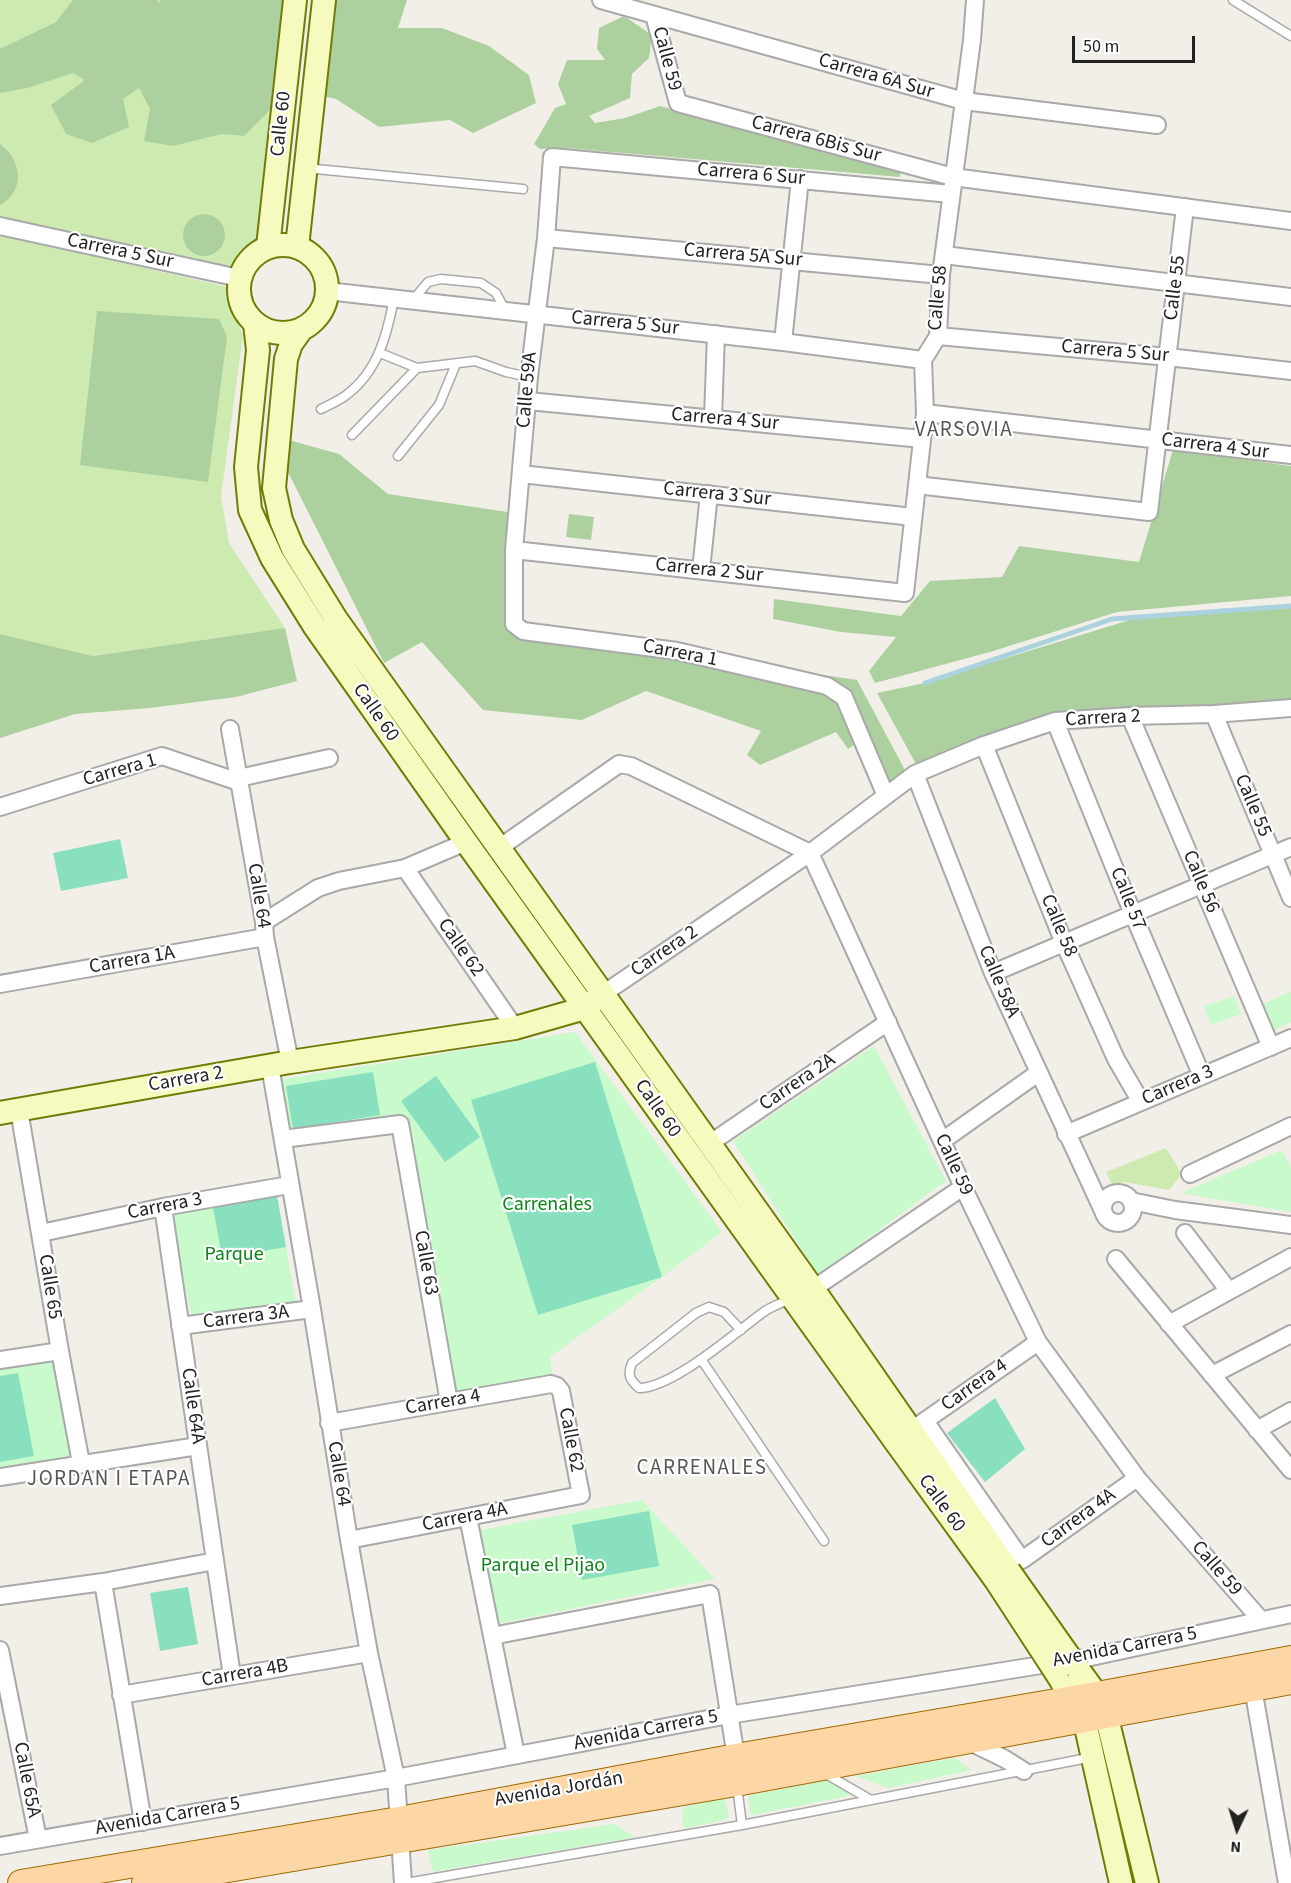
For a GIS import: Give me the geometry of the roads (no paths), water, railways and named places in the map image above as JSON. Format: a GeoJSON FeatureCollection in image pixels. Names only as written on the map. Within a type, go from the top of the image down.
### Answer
{"type":"FeatureCollection","features":[{"type":"Feature","properties":{"kind":"main road","name":"Calle 60"},"geometry":{"type":"LineString","coordinates":[[268,247],[295,0]]}},
{"type":"Feature","properties":{"kind":"main road","name":"Calle 60"},"geometry":{"type":"LineString","coordinates":[[297,247],[324,0]]}},
{"type":"Feature","properties":{"kind":"main road"},"geometry":{"type":"LineString","coordinates":[[282,245],[297,247],[319,264],[326,277],[325,303],[320,314],[301,330],[277,333],[265,330],[255,324],[241,305],[238,292],[239,278],[245,265],[255,254],[268,247],[282,245]]}},
{"type":"Feature","properties":{"kind":"main road","name":"Calle 60"},"geometry":{"type":"LineString","coordinates":[[255,324],[258,350],[246,467],[250,510],[272,558],[315,627],[585,1008],[1009,1570]]}},
{"type":"Feature","properties":{"kind":"main road","name":"Calle 60"},"geometry":{"type":"LineString","coordinates":[[301,330],[291,344],[286,359],[274,488],[281,520],[293,549],[336,619],[709,1144],[802,1294],[918,1425],[1009,1570],[1090,1707],[1146,1883]]}},
{"type":"Feature","properties":{"kind":"main road","name":"Carrera 2"},"geometry":{"type":"LineString","coordinates":[[10,1111],[280,1064],[515,1028],[585,1008],[603,994]]}},
{"type":"Feature","properties":{"kind":"main road","name":"Avenida Carrera 5"},"geometry":{"type":"LineString","coordinates":[[1090,1707],[1291,1659]]}},
{"type":"Feature","properties":{"kind":"main road"},"geometry":{"type":"LineString","coordinates":[[1090,1707],[1253,1688],[1291,1681]]}},
{"type":"Feature","properties":{"kind":"main road","name":"Calle 60"},"geometry":{"type":"LineString","coordinates":[[1090,1707],[1094,1757],[1121,1883]]}},
{"type":"Feature","properties":{"kind":"main road","name":"Avenida Jordán"},"geometry":{"type":"LineString","coordinates":[[21,1883],[736,1783],[965,1740],[1090,1707]]}},
{"type":"Feature","properties":{"kind":"main road","name":"Avenida Jordán"},"geometry":{"type":"LineString","coordinates":[[145,1883],[736,1757],[1090,1707]]}},
{"type":"Feature","properties":{"kind":"street","name":"Carrera 6A Sur"},"geometry":{"type":"LineString","coordinates":[[601,0],[622,3],[654,15],[964,101],[1157,125]]}},
{"type":"Feature","properties":{"kind":"street","name":"Calle 58"},"geometry":{"type":"LineString","coordinates":[[923,360],[938,336],[941,275],[972,40],[975,0]]}},
{"type":"Feature","properties":{"kind":"street","name":"Calle 59"},"geometry":{"type":"LineString","coordinates":[[654,15],[678,103]]}},
{"type":"Feature","properties":{"kind":"street","name":"Carrera 6Bis Sur"},"geometry":{"type":"LineString","coordinates":[[678,103],[952,185]]}},
{"type":"Feature","properties":{"kind":"street","name":"Carrera 6 Sur"},"geometry":{"type":"LineString","coordinates":[[552,157],[800,179],[952,185],[1185,207],[1291,221]]}},
{"type":"Feature","properties":{"kind":"street","name":"Calle 59A"},"geometry":{"type":"LineString","coordinates":[[514,624],[514,550],[529,377],[546,238],[552,157]]}},
{"type":"Feature","properties":{"kind":"street"},"geometry":{"type":"LineString","coordinates":[[783,342],[800,179]]}},
{"type":"Feature","properties":{"kind":"street","name":"Calle 55"},"geometry":{"type":"LineString","coordinates":[[917,485],[1149,512],[1185,207]]}},
{"type":"Feature","properties":{"kind":"street","name":"Carrera 5 Sur"},"geometry":{"type":"LineString","coordinates":[[0,226],[239,278]]}},
{"type":"Feature","properties":{"kind":"street","name":"Carrera 5A Sur"},"geometry":{"type":"LineString","coordinates":[[546,238],[941,275]]}},
{"type":"Feature","properties":{"kind":"street"},"geometry":{"type":"LineString","coordinates":[[944,255],[1291,297]]}},
{"type":"Feature","properties":{"kind":"street","name":"Carrera 5 Sur"},"geometry":{"type":"LineString","coordinates":[[327,291],[716,334],[923,360]]}},
{"type":"Feature","properties":{"kind":"street"},"geometry":{"type":"LineString","coordinates":[[713,418],[716,334]]}},
{"type":"Feature","properties":{"kind":"street","name":"Carrera 5 Sur"},"geometry":{"type":"LineString","coordinates":[[938,336],[1291,371]]}},
{"type":"Feature","properties":{"kind":"street"},"geometry":{"type":"LineString","coordinates":[[913,517],[925,413],[923,360]]}},
{"type":"Feature","properties":{"kind":"street","name":"Carrera 4 Sur"},"geometry":{"type":"LineString","coordinates":[[528,401],[922,439]]}},
{"type":"Feature","properties":{"kind":"street","name":"Carrera 4 Sur"},"geometry":{"type":"LineString","coordinates":[[925,413],[1291,455]]}},
{"type":"Feature","properties":{"kind":"street","name":"Carrera 3 Sur"},"geometry":{"type":"LineString","coordinates":[[521,474],[913,517]]}},
{"type":"Feature","properties":{"kind":"street"},"geometry":{"type":"LineString","coordinates":[[701,570],[709,494]]}},
{"type":"Feature","properties":{"kind":"street","name":"Carrera 2 Sur"},"geometry":{"type":"LineString","coordinates":[[514,550],[905,593],[913,517]]}},
{"type":"Feature","properties":{"kind":"street","name":"Carrera 1"},"geometry":{"type":"LineString","coordinates":[[514,624],[523,631],[677,651],[827,686],[844,697],[886,796]]}},
{"type":"Feature","properties":{"kind":"street","name":"Carrera 2"},"geometry":{"type":"LineString","coordinates":[[603,994],[810,854],[915,774],[984,745],[1055,722],[1130,716],[1290,711]]}},
{"type":"Feature","properties":{"kind":"street","name":"Calle 55"},"geometry":{"type":"LineString","coordinates":[[1214,714],[1291,898]]}},
{"type":"Feature","properties":{"kind":"street","name":"Calle 56"},"geometry":{"type":"LineString","coordinates":[[1130,716],[1271,1047]]}},
{"type":"Feature","properties":{"kind":"street","name":"Calle 57"},"geometry":{"type":"LineString","coordinates":[[1055,722],[1202,1076]]}},
{"type":"Feature","properties":{"kind":"street","name":"Calle 64"},"geometry":{"type":"LineString","coordinates":[[230,729],[264,930],[280,1064],[283,1139],[289,1185],[369,1653],[396,1778],[404,1883]]}},
{"type":"Feature","properties":{"kind":"street","name":"Calle 58"},"geometry":{"type":"LineString","coordinates":[[984,745],[1065,943],[1116,1059],[1141,1102]]}},
{"type":"Feature","properties":{"kind":"street","name":"Carrera 1"},"geometry":{"type":"LineString","coordinates":[[0,807],[162,756],[239,780]]}},
{"type":"Feature","properties":{"kind":"street"},"geometry":{"type":"LineString","coordinates":[[239,780],[329,758]]}},
{"type":"Feature","properties":{"kind":"street"},"geometry":{"type":"LineString","coordinates":[[499,848],[619,764],[631,766],[810,854]]}},
{"type":"Feature","properties":{"kind":"street","name":"Calle 58A"},"geometry":{"type":"LineString","coordinates":[[915,774],[993,973],[1104,1213]]}},
{"type":"Feature","properties":{"kind":"street","name":"Carrera 1A"},"geometry":{"type":"LineString","coordinates":[[0,984],[264,930],[318,888],[339,880],[405,868],[466,842]]}},
{"type":"Feature","properties":{"kind":"street"},"geometry":{"type":"LineString","coordinates":[[993,973],[1291,847]]}},
{"type":"Feature","properties":{"kind":"street","name":"Calle 59"},"geometry":{"type":"LineString","coordinates":[[810,854],[963,1187],[1038,1342],[1137,1478],[1261,1620]]}},
{"type":"Feature","properties":{"kind":"street","name":"Calle 62"},"geometry":{"type":"LineString","coordinates":[[405,868],[515,1028]]}},
{"type":"Feature","properties":{"kind":"street","name":"Carrera 2A"},"geometry":{"type":"LineString","coordinates":[[709,1144],[888,1022]]}},
{"type":"Feature","properties":{"kind":"street","name":"Carrera 3"},"geometry":{"type":"LineString","coordinates":[[1066,1134],[1291,1038]]}},
{"type":"Feature","properties":{"kind":"street"},"geometry":{"type":"LineString","coordinates":[[942,1141],[1038,1073]]}},
{"type":"Feature","properties":{"kind":"street","name":"Calle 65"},"geometry":{"type":"LineString","coordinates":[[10,1111],[40,1233],[81,1463]]}},
{"type":"Feature","properties":{"kind":"street","name":"Calle 63"},"geometry":{"type":"LineString","coordinates":[[283,1139],[400,1124],[449,1401]]}},
{"type":"Feature","properties":{"kind":"street"},"geometry":{"type":"LineString","coordinates":[[1190,1174],[1291,1126]]}},
{"type":"Feature","properties":{"kind":"street","name":"Carrera 3"},"geometry":{"type":"LineString","coordinates":[[40,1233],[162,1207],[289,1185]]}},
{"type":"Feature","properties":{"kind":"street"},"geometry":{"type":"LineString","coordinates":[[1091,1186],[1110,1195],[1122,1194],[1130,1209]]}},
{"type":"Feature","properties":{"kind":"street"},"geometry":{"type":"LineString","coordinates":[[802,1294],[963,1187]]}},
{"type":"Feature","properties":{"kind":"street"},"geometry":{"type":"LineString","coordinates":[[1110,1195],[1104,1203],[1104,1213],[1110,1221],[1120,1223],[1130,1209]]}},
{"type":"Feature","properties":{"kind":"street","name":"Calle 64A"},"geometry":{"type":"LineString","coordinates":[[162,1207],[232,1676]]}},
{"type":"Feature","properties":{"kind":"street"},"geometry":{"type":"LineString","coordinates":[[1130,1209],[1175,1210],[1291,1225]]}},
{"type":"Feature","properties":{"kind":"street"},"geometry":{"type":"LineString","coordinates":[[1185,1233],[1229,1291]]}},
{"type":"Feature","properties":{"kind":"street"},"geometry":{"type":"LineString","coordinates":[[1169,1324],[1291,1257]]}},
{"type":"Feature","properties":{"kind":"street"},"geometry":{"type":"LineString","coordinates":[[1116,1259],[1291,1470]]}},
{"type":"Feature","properties":{"kind":"street","name":"Carrera 3A"},"geometry":{"type":"LineString","coordinates":[[180,1326],[312,1309]]}},
{"type":"Feature","properties":{"kind":"street"},"geometry":{"type":"LineString","coordinates":[[1212,1375],[1291,1334]]}},
{"type":"Feature","properties":{"kind":"street","name":"Carrera 4"},"geometry":{"type":"LineString","coordinates":[[918,1425],[1038,1342]]}},
{"type":"Feature","properties":{"kind":"street"},"geometry":{"type":"LineString","coordinates":[[0,1360],[60,1351]]}},
{"type":"Feature","properties":{"kind":"street","name":"Carrera 4"},"geometry":{"type":"LineString","coordinates":[[330,1423],[551,1384],[557,1386]]}},
{"type":"Feature","properties":{"kind":"street","name":"Calle 62"},"geometry":{"type":"LineString","coordinates":[[557,1386],[561,1391],[581,1496]]}},
{"type":"Feature","properties":{"kind":"street"},"geometry":{"type":"LineString","coordinates":[[1257,1430],[1291,1411]]}},
{"type":"Feature","properties":{"kind":"street"},"geometry":{"type":"LineString","coordinates":[[0,1477],[198,1446]]}},
{"type":"Feature","properties":{"kind":"street","name":"Carrera 4A"},"geometry":{"type":"LineString","coordinates":[[1009,1570],[1137,1478]]}},
{"type":"Feature","properties":{"kind":"street","name":"Carrera 4A"},"geometry":{"type":"LineString","coordinates":[[349,1540],[581,1496]]}},
{"type":"Feature","properties":{"kind":"street"},"geometry":{"type":"LineString","coordinates":[[468,1517],[516,1755]]}},
{"type":"Feature","properties":{"kind":"street"},"geometry":{"type":"LineString","coordinates":[[0,1596],[103,1582],[215,1561]]}},
{"type":"Feature","properties":{"kind":"street"},"geometry":{"type":"LineString","coordinates":[[103,1582],[143,1822]]}},
{"type":"Feature","properties":{"kind":"street"},"geometry":{"type":"LineString","coordinates":[[492,1636],[710,1594],[736,1757]]}},
{"type":"Feature","properties":{"kind":"street","name":"Avenida Carrera 5"},"geometry":{"type":"LineString","coordinates":[[0,1846],[396,1778],[729,1715],[1091,1658],[1291,1614]]}},
{"type":"Feature","properties":{"kind":"street","name":"Calle 65A"},"geometry":{"type":"LineString","coordinates":[[0,1650],[7,1716],[38,1839]]}},
{"type":"Feature","properties":{"kind":"street","name":"Carrera 4B"},"geometry":{"type":"LineString","coordinates":[[121,1695],[369,1653]]}},
{"type":"Feature","properties":{"kind":"street"},"geometry":{"type":"LineString","coordinates":[[1253,1688],[1287,1883]]}},
{"type":"Feature","properties":{"kind":"street"},"geometry":{"type":"LineString","coordinates":[[965,1740],[1024,1771]]}},
{"type":"Feature","properties":{"kind":"lane"},"geometry":{"type":"LineString","coordinates":[[1233,0],[1291,36]]}},
{"type":"Feature","properties":{"kind":"lane"},"geometry":{"type":"LineString","coordinates":[[306,168],[523,189]]}},
{"type":"Feature","properties":{"kind":"lane"},"geometry":{"type":"LineString","coordinates":[[413,300],[428,282],[441,279],[481,283],[495,293],[505,310]]}},
{"type":"Feature","properties":{"kind":"lane"},"geometry":{"type":"LineString","coordinates":[[321,409],[346,396],[365,378],[387,336],[394,298]]}},
{"type":"Feature","properties":{"kind":"lane"},"geometry":{"type":"LineString","coordinates":[[380,353],[417,368],[476,361],[506,372],[529,377]]}},
{"type":"Feature","properties":{"kind":"lane"},"geometry":{"type":"LineString","coordinates":[[398,456],[439,405],[456,364]]}},
{"type":"Feature","properties":{"kind":"lane"},"geometry":{"type":"LineString","coordinates":[[352,435],[417,368]]}},
{"type":"Feature","properties":{"kind":"lane"},"geometry":{"type":"LineString","coordinates":[[741,1330],[724,1312],[710,1307],[696,1312],[632,1363],[628,1371],[630,1380],[639,1388],[650,1388],[701,1359],[741,1330],[767,1310],[802,1294]]}},
{"type":"Feature","properties":{"kind":"lane"},"geometry":{"type":"LineString","coordinates":[[701,1359],[824,1541]]}},
{"type":"Feature","properties":{"kind":"lane"},"geometry":{"type":"LineString","coordinates":[[404,1883],[742,1825],[1094,1757]]}},
{"type":"Feature","properties":{"kind":"lane"},"geometry":{"type":"LineString","coordinates":[[815,1767],[871,1800]]}},
{"type":"Feature","properties":{"kind":"lane"},"geometry":{"type":"LineString","coordinates":[[736,1783],[742,1825]]}},
{"type":"Feature","properties":{"kind":"waterway"},"geometry":{"type":"LineString","coordinates":[[925,683],[1112,619],[1291,606]]}},
{"type":"Feature","properties":{"kind":"district","name":"VARSOVIA"},"geometry":{"type":"Point","coordinates":[964,431]}},
{"type":"Feature","properties":{"kind":"district","name":"CARRENALES"},"geometry":{"type":"Point","coordinates":[702,1469]}},
{"type":"Feature","properties":{"kind":"district","name":"JORDAN I ETAPA"},"geometry":{"type":"Point","coordinates":[109,1480]}},
{"type":"Feature","properties":{"kind":"park label","name":"Carrenales"},"geometry":{"type":"Point","coordinates":[547,1206]}},
{"type":"Feature","properties":{"kind":"park label","name":"Parque"},"geometry":{"type":"Point","coordinates":[234,1256]}},
{"type":"Feature","properties":{"kind":"park label","name":"Parque el Pijao"},"geometry":{"type":"Point","coordinates":[543,1567]}}]}
